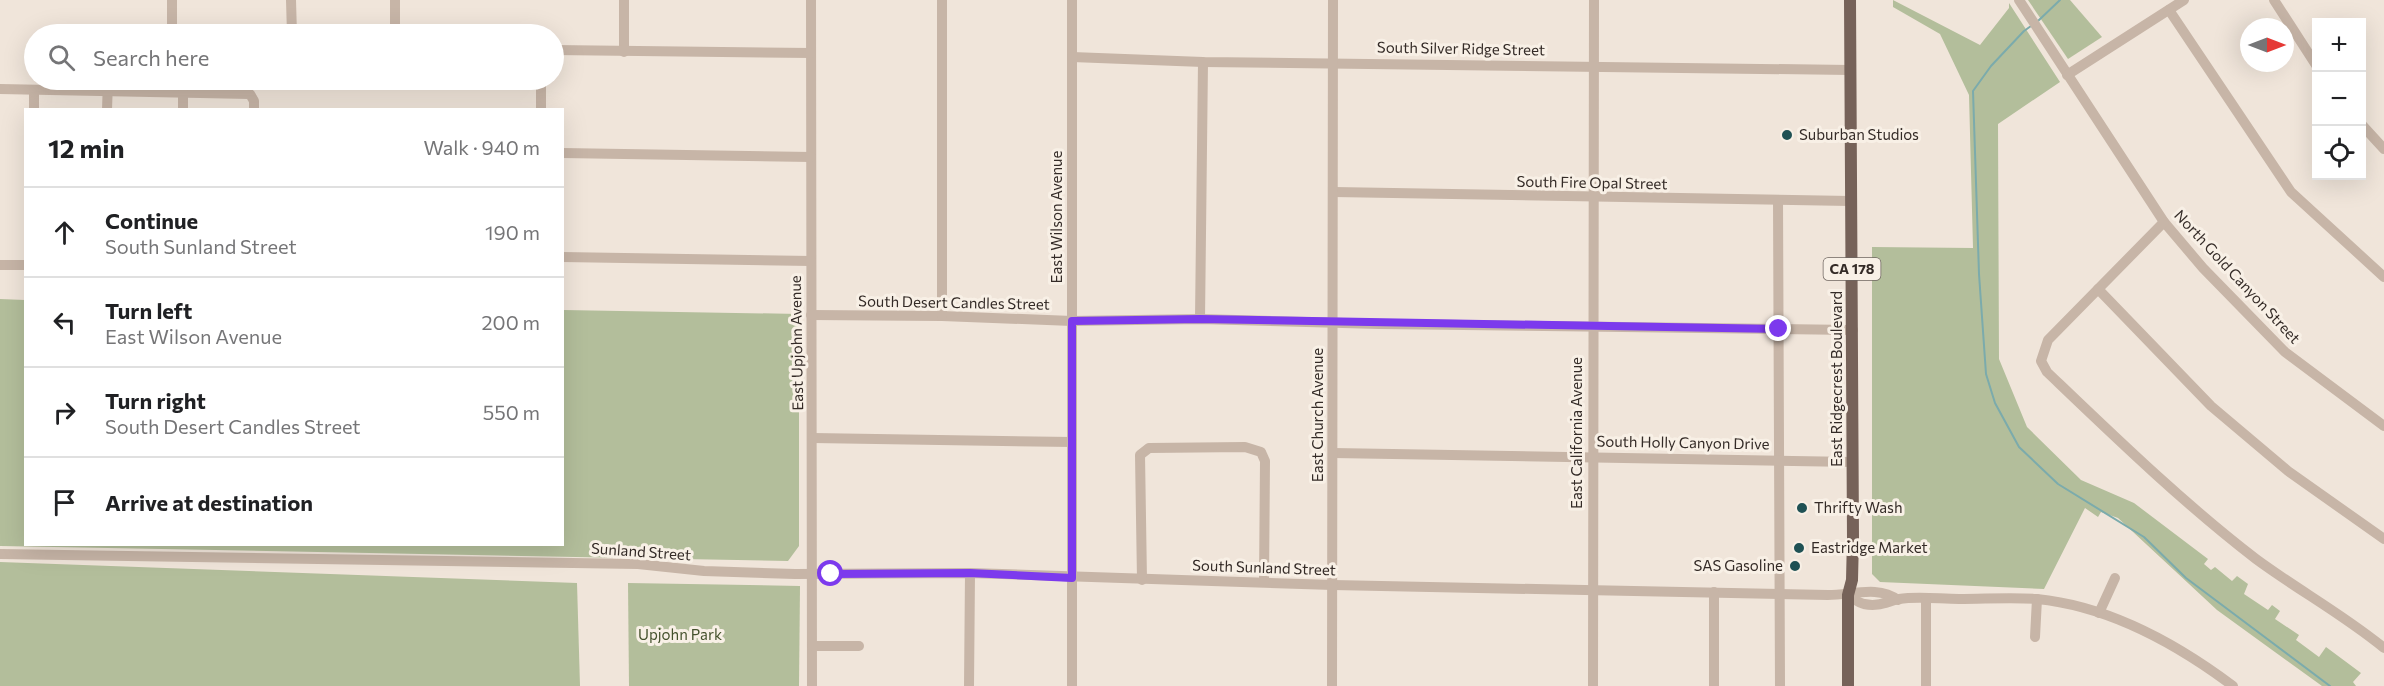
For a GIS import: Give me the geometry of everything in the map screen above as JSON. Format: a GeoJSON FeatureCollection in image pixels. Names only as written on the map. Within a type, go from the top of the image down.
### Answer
{"type":"FeatureCollection","features":[{"type":"Feature","properties":{"kind":"main road","name":"East Ridgecrest Boulevard"},"geometry":{"type":"LineString","coordinates":[[1848,686],[1848,595],[1852,580],[1850,0]]}},
{"type":"Feature","properties":{"kind":"street"},"geometry":{"type":"LineString","coordinates":[[172,0],[172,24]]}},
{"type":"Feature","properties":{"kind":"street"},"geometry":{"type":"LineString","coordinates":[[291,0],[292,24]]}},
{"type":"Feature","properties":{"kind":"street"},"geometry":{"type":"LineString","coordinates":[[395,0],[395,24]]}},
{"type":"Feature","properties":{"kind":"street"},"geometry":{"type":"LineString","coordinates":[[624,0],[624,52]]}},
{"type":"Feature","properties":{"kind":"street","name":"East Upjohn Avenue"},"geometry":{"type":"LineString","coordinates":[[811,0],[812,686]]}},
{"type":"Feature","properties":{"kind":"street"},"geometry":{"type":"LineString","coordinates":[[942,0],[942,316]]}},
{"type":"Feature","properties":{"kind":"street","name":"East Wilson Avenue"},"geometry":{"type":"LineString","coordinates":[[1072,0],[1072,686]]}},
{"type":"Feature","properties":{"kind":"street","name":"East Church Avenue"},"geometry":{"type":"LineString","coordinates":[[1332,686],[1333,0]]}},
{"type":"Feature","properties":{"kind":"street","name":"East California Avenue"},"geometry":{"type":"LineString","coordinates":[[1593,686],[1594,0]]}},
{"type":"Feature","properties":{"kind":"street","name":"North Gold Canyon Street"},"geometry":{"type":"LineString","coordinates":[[2019,0],[2164,222],[2203,268],[2284,352],[2384,426]]}},
{"type":"Feature","properties":{"kind":"street"},"geometry":{"type":"LineString","coordinates":[[2067,75],[2184,0]]}},
{"type":"Feature","properties":{"kind":"street"},"geometry":{"type":"LineString","coordinates":[[2274,0],[2312,59]]}},
{"type":"Feature","properties":{"kind":"street"},"geometry":{"type":"LineString","coordinates":[[2169,10],[2291,192],[2384,278]]}},
{"type":"Feature","properties":{"kind":"street"},"geometry":{"type":"LineString","coordinates":[[564,50],[811,53]]}},
{"type":"Feature","properties":{"kind":"street","name":"South Silver Ridge Street"},"geometry":{"type":"LineString","coordinates":[[1072,57],[1203,62],[1850,70]]}},
{"type":"Feature","properties":{"kind":"street"},"geometry":{"type":"LineString","coordinates":[[1200,319],[1203,62]]}},
{"type":"Feature","properties":{"kind":"street"},"geometry":{"type":"LineString","coordinates":[[0,88],[24,89]]}},
{"type":"Feature","properties":{"kind":"street"},"geometry":{"type":"LineString","coordinates":[[34,90],[34,108]]}},
{"type":"Feature","properties":{"kind":"street"},"geometry":{"type":"LineString","coordinates":[[107,108],[108,90]]}},
{"type":"Feature","properties":{"kind":"street"},"geometry":{"type":"LineString","coordinates":[[170,90],[250,94],[254,100],[254,108]]}},
{"type":"Feature","properties":{"kind":"street"},"geometry":{"type":"LineString","coordinates":[[541,90],[541,108]]}},
{"type":"Feature","properties":{"kind":"street"},"geometry":{"type":"LineString","coordinates":[[183,91],[183,108]]}},
{"type":"Feature","properties":{"kind":"street"},"geometry":{"type":"LineString","coordinates":[[2362,126],[2384,149]]}},
{"type":"Feature","properties":{"kind":"street"},"geometry":{"type":"LineString","coordinates":[[564,153],[811,157]]}},
{"type":"Feature","properties":{"kind":"street","name":"South Fire Opal Street"},"geometry":{"type":"LineString","coordinates":[[1334,192],[1850,201]]}},
{"type":"Feature","properties":{"kind":"street"},"geometry":{"type":"LineString","coordinates":[[1778,200],[1780,686]]}},
{"type":"Feature","properties":{"kind":"street"},"geometry":{"type":"LineString","coordinates":[[2164,222],[2052,336],[2042,352],[2041,361],[2047,372],[2204,518],[2259,560],[2358,627],[2384,648]]}},
{"type":"Feature","properties":{"kind":"street"},"geometry":{"type":"LineString","coordinates":[[564,258],[811,261]]}},
{"type":"Feature","properties":{"kind":"street"},"geometry":{"type":"LineString","coordinates":[[0,265],[24,265]]}},
{"type":"Feature","properties":{"kind":"street"},"geometry":{"type":"LineString","coordinates":[[2098,289],[2211,406],[2288,471],[2384,539]]}},
{"type":"Feature","properties":{"kind":"street","name":"South Desert Candles Street"},"geometry":{"type":"LineString","coordinates":[[811,315],[942,316],[1072,321],[1200,319],[1852,330]]}},
{"type":"Feature","properties":{"kind":"street"},"geometry":{"type":"LineString","coordinates":[[813,438],[1072,442]]}},
{"type":"Feature","properties":{"kind":"street"},"geometry":{"type":"LineString","coordinates":[[1142,580],[1140,455],[1145,449],[1245,447],[1261,452],[1265,461],[1264,582]]}},
{"type":"Feature","properties":{"kind":"street","name":"South Holly Canyon Drive"},"geometry":{"type":"LineString","coordinates":[[1333,453],[1852,462]]}},
{"type":"Feature","properties":{"kind":"street","name":"Sunland Street"},"geometry":{"type":"LineString","coordinates":[[0,554],[638,564],[704,571],[812,574]]}},
{"type":"Feature","properties":{"kind":"street"},"geometry":{"type":"LineString","coordinates":[[969,686],[970,573]]}},
{"type":"Feature","properties":{"kind":"street","name":"South Sunland Street"},"geometry":{"type":"LineString","coordinates":[[812,574],[970,573],[1333,585],[1714,592]]}},
{"type":"Feature","properties":{"kind":"street"},"geometry":{"type":"LineString","coordinates":[[2099,614],[2115,578]]}},
{"type":"Feature","properties":{"kind":"street"},"geometry":{"type":"LineString","coordinates":[[1714,686],[1714,592],[1848,595],[1862,604],[1887,605],[1898,600],[2037,599],[2099,614],[2172,645],[2233,686]]}},
{"type":"Feature","properties":{"kind":"street"},"geometry":{"type":"LineString","coordinates":[[1926,599],[1926,686]]}},
{"type":"Feature","properties":{"kind":"street"},"geometry":{"type":"LineString","coordinates":[[2035,637],[2037,599]]}},
{"type":"Feature","properties":{"kind":"street"},"geometry":{"type":"LineString","coordinates":[[812,646],[859,646]]}},
{"type":"Feature","properties":{"kind":"green space"},"geometry":{"type":"Polygon","coordinates":[[[1893,0],[1980,45],[2009,8],[2009,3],[2060,82],[1998,124],[1999,359],[2027,427],[2081,480],[2134,503],[2208,559],[2204,564],[2211,570],[2215,567],[2232,581],[2237,576],[2248,584],[2244,594],[2268,610],[2272,605],[2280,611],[2275,619],[2299,635],[2296,640],[2319,657],[2326,647],[2361,673],[2353,682],[2356,686],[2322,686],[2217,610],[2118,518],[2101,512],[2098,517],[2085,508],[2044,589],[1880,582],[1872,574],[1872,247],[1973,248],[1969,95],[1940,34],[1893,7],[1893,0]]]}},
{"type":"Feature","properties":{"kind":"green space"},"geometry":{"type":"Polygon","coordinates":[[[2028,0],[2070,0],[2102,37],[2068,59],[2028,0]]]}},
{"type":"Feature","properties":{"kind":"green space"},"geometry":{"type":"Polygon","coordinates":[[[0,299],[24,300],[24,546],[564,546],[564,310],[799,314],[799,546],[788,561],[0,546],[0,299]]]}},
{"type":"Feature","properties":{"kind":"green space"},"geometry":{"type":"Polygon","coordinates":[[[0,562],[577,583],[580,686],[0,686],[0,562]]]}},
{"type":"Feature","properties":{"kind":"green space","name":"Upjohn Park"},"geometry":{"type":"Polygon","coordinates":[[[628,583],[800,586],[799,686],[629,686],[628,583]]]}},
{"type":"Feature","properties":{"kind":"waterway"},"geometry":{"type":"LineString","coordinates":[[2038,21],[2060,0]]}},
{"type":"Feature","properties":{"kind":"waterway"},"geometry":{"type":"LineString","coordinates":[[2031,26],[1991,66],[1973,91],[1979,274],[1986,374],[1995,403],[2019,447],[2058,484],[2144,537],[2186,578],[2330,686]]}},
{"type":"Feature","properties":{"kind":"place","name":"Suburban Studios"},"geometry":{"type":"Point","coordinates":[1787,135]}},
{"type":"Feature","properties":{"kind":"place","name":"Thrifty Wash"},"geometry":{"type":"Point","coordinates":[1802,508]}},
{"type":"Feature","properties":{"kind":"place","name":"Eastridge Market"},"geometry":{"type":"Point","coordinates":[1799,548]}},
{"type":"Feature","properties":{"kind":"place","name":"SAS Gasoline"},"geometry":{"type":"Point","coordinates":[1795,566]}},
{"type":"Feature","properties":{"kind":"route"},"geometry":{"type":"LineString","coordinates":[[831,574],[970,573],[1072,578],[1072,321],[1200,319],[1379,324],[1779,329]]}}]}
